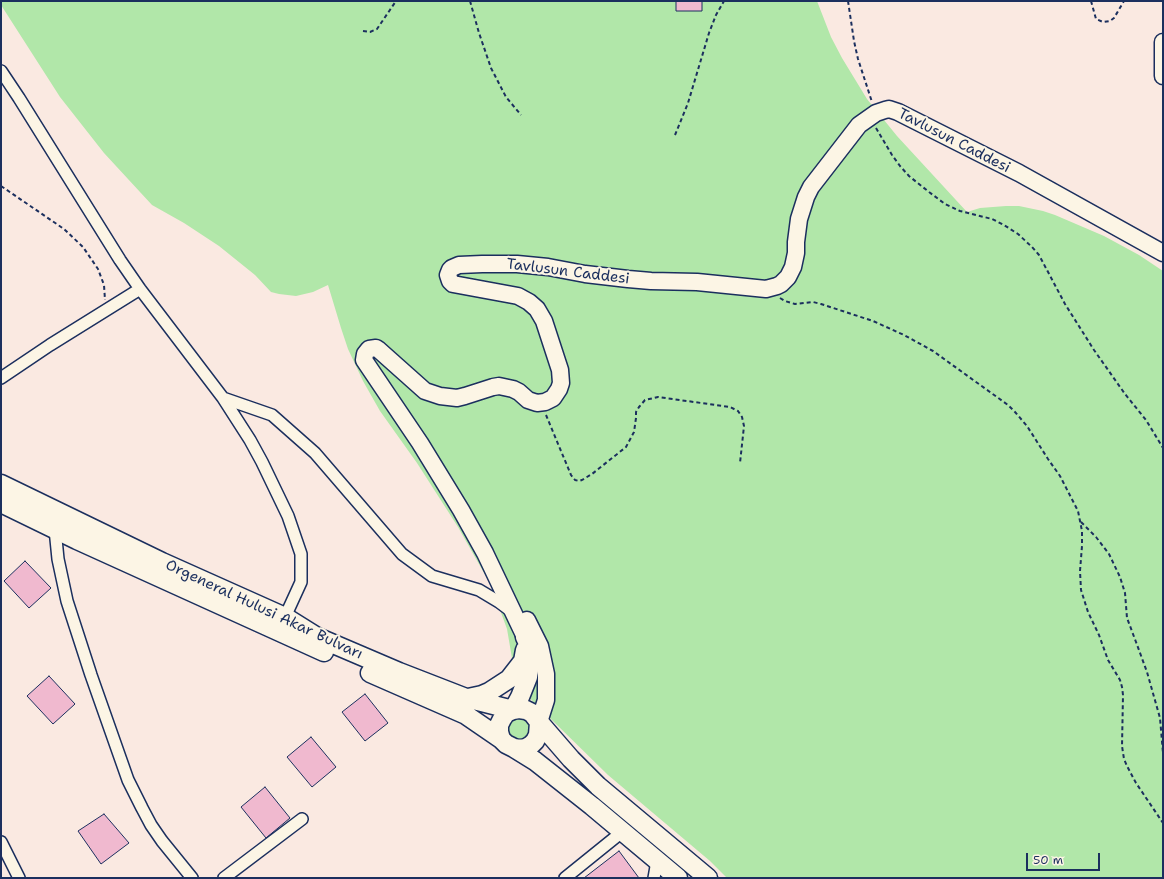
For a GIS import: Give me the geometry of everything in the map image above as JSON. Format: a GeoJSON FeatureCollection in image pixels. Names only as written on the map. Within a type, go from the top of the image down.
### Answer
{"type":"FeatureCollection","features":[{"type":"Feature","properties":{"kind":"main road","name":"Orgeneral Hulusi Akar Bulvarı"},"geometry":{"type":"LineString","coordinates":[[1,484],[162,562],[285,617],[317,637],[330,643],[466,698],[513,710]]}},
{"type":"Feature","properties":{"kind":"main road","name":"Orgeneral Hulusi Akar Bulvarı"},"geometry":{"type":"LineString","coordinates":[[1,503],[410,692],[466,715],[535,761],[622,832],[656,869],[678,878]]}},
{"type":"Feature","properties":{"kind":"main road"},"geometry":{"type":"LineString","coordinates":[[513,710],[528,676],[531,660],[531,650],[525,637]]}},
{"type":"Feature","properties":{"kind":"main road"},"geometry":{"type":"LineString","coordinates":[[466,698],[489,692],[510,679],[523,661],[525,653],[525,637]]}},
{"type":"Feature","properties":{"kind":"main road"},"geometry":{"type":"LineString","coordinates":[[539,722],[536,741],[526,748],[520,749],[508,743],[499,732],[499,725],[506,713],[519,709],[532,713],[571,759],[598,786],[708,878]]}},
{"type":"Feature","properties":{"kind":"street"},"geometry":{"type":"LineString","coordinates":[[1163,42],[1163,76]]}},
{"type":"Feature","properties":{"kind":"street"},"geometry":{"type":"LineString","coordinates":[[1,72],[51,149],[105,237],[140,289],[223,398],[250,440],[262,462],[288,516],[300,549],[301,582],[285,617]]}},
{"type":"Feature","properties":{"kind":"street","name":"Tavlusun Caddesi"},"geometry":{"type":"LineString","coordinates":[[873,115],[880,111],[889,109],[898,112],[1019,173],[1163,253]]}},
{"type":"Feature","properties":{"kind":"street"},"geometry":{"type":"LineString","coordinates":[[771,288],[785,281],[793,267],[796,253],[799,219],[811,187],[841,150],[854,131],[873,115]]}},
{"type":"Feature","properties":{"kind":"street","name":"Tavlusun Caddesi"},"geometry":{"type":"LineString","coordinates":[[541,403],[553,398],[561,383],[560,370],[541,315],[533,305],[518,296],[453,284],[448,275],[452,268],[459,265],[517,264],[548,267],[628,280],[697,282],[771,288]]}},
{"type":"Feature","properties":{"kind":"street"},"geometry":{"type":"LineString","coordinates":[[1,378],[50,345],[140,289]]}},
{"type":"Feature","properties":{"kind":"street"},"geometry":{"type":"LineString","coordinates":[[525,637],[504,591],[476,537],[449,490],[420,443],[365,363],[364,357],[366,351],[376,348],[425,391],[440,396],[448,398],[461,397],[499,386],[513,389],[528,400],[541,403]]}},
{"type":"Feature","properties":{"kind":"street"},"geometry":{"type":"LineString","coordinates":[[223,398],[272,415],[315,453],[402,554],[432,576],[479,590],[499,602],[515,615]]}},
{"type":"Feature","properties":{"kind":"street"},"geometry":{"type":"LineString","coordinates":[[55,529],[58,560],[68,601],[91,675],[128,780],[151,825],[192,878]]}},
{"type":"Feature","properties":{"kind":"street"},"geometry":{"type":"LineString","coordinates":[[504,591],[528,621],[540,646],[546,674],[546,700],[539,722]]}},
{"type":"Feature","properties":{"kind":"street"},"geometry":{"type":"LineString","coordinates":[[224,878],[302,819]]}},
{"type":"Feature","properties":{"kind":"street"},"geometry":{"type":"LineString","coordinates":[[565,878],[622,832]]}},
{"type":"Feature","properties":{"kind":"street"},"geometry":{"type":"LineString","coordinates":[[1,842],[19,878]]}},
{"type":"Feature","properties":{"kind":"path"},"geometry":{"type":"LineString","coordinates":[[363,30],[370,32],[377,29],[396,1]]}},
{"type":"Feature","properties":{"kind":"path"},"geometry":{"type":"LineString","coordinates":[[470,1],[479,34],[491,68],[506,97],[521,115]]}},
{"type":"Feature","properties":{"kind":"path"},"geometry":{"type":"LineString","coordinates":[[675,135],[688,103],[709,33],[716,15],[724,1]]}},
{"type":"Feature","properties":{"kind":"path"},"geometry":{"type":"LineString","coordinates":[[848,1],[854,41],[873,115],[879,134],[892,155],[909,176],[951,207],[969,214],[992,219],[1018,234],[1032,247],[1039,255],[1065,304],[1094,350],[1125,394],[1146,420],[1163,448]]}},
{"type":"Feature","properties":{"kind":"path"},"geometry":{"type":"LineString","coordinates":[[1091,1],[1095,17],[1098,21],[1103,22],[1110,21],[1114,18],[1124,1]]}},
{"type":"Feature","properties":{"kind":"path"},"geometry":{"type":"LineString","coordinates":[[1,186],[64,229],[86,250],[101,277],[105,294],[104,311]]}},
{"type":"Feature","properties":{"kind":"path"},"geometry":{"type":"LineString","coordinates":[[771,288],[777,296],[785,302],[795,304],[813,302],[821,304],[873,321],[904,335],[932,351],[1008,405],[1022,419],[1060,476],[1075,505],[1080,521],[1082,546],[1080,571],[1081,590],[1088,612],[1099,635],[1108,660],[1120,680],[1122,687],[1122,746],[1124,759],[1136,783],[1163,823]]}},
{"type":"Feature","properties":{"kind":"path"},"geometry":{"type":"LineString","coordinates":[[541,403],[571,475],[575,480],[582,480],[592,474],[626,447],[634,432],[636,412],[639,407],[645,400],[658,397],[730,407],[738,411],[742,417],[744,426],[740,464]]}},
{"type":"Feature","properties":{"kind":"path"},"geometry":{"type":"LineString","coordinates":[[1080,521],[1096,537],[1109,554],[1120,577],[1125,593],[1127,618],[1147,672],[1160,718],[1163,753]]}},
{"type":"Feature","properties":{"kind":"green space"},"geometry":{"type":"Polygon","coordinates":[[[1,1],[817,1],[831,37],[867,99],[897,136],[967,212],[980,208],[1006,206],[1019,206],[1043,211],[1104,236],[1139,255],[1163,271],[1163,878],[727,878],[710,861],[608,775],[505,674],[513,664],[507,629],[488,580],[458,527],[417,463],[380,411],[363,381],[348,349],[328,285],[313,292],[296,296],[271,292],[255,275],[219,246],[184,223],[152,205],[104,153],[60,97],[1,5],[1,1]]]}},
{"type":"Feature","properties":{"kind":"green space"},"geometry":{"type":"Polygon","coordinates":[[[508,716],[533,718],[530,741],[509,741],[505,721],[508,716]]]}},
{"type":"Feature","properties":{"kind":"building"},"geometry":{"type":"Polygon","coordinates":[[[676,1],[702,1],[702,11],[676,11],[676,1]]]}},
{"type":"Feature","properties":{"kind":"building"},"geometry":{"type":"Polygon","coordinates":[[[25,561],[51,588],[29,608],[4,581],[25,561]]]}},
{"type":"Feature","properties":{"kind":"building"},"geometry":{"type":"Polygon","coordinates":[[[49,676],[75,704],[53,724],[27,696],[49,676]]]}},
{"type":"Feature","properties":{"kind":"building"},"geometry":{"type":"Polygon","coordinates":[[[365,694],[388,723],[365,741],[342,712],[365,694]]]}},
{"type":"Feature","properties":{"kind":"building"},"geometry":{"type":"Polygon","coordinates":[[[311,737],[336,767],[312,787],[287,757],[311,737]]]}},
{"type":"Feature","properties":{"kind":"building"},"geometry":{"type":"Polygon","coordinates":[[[265,787],[290,818],[266,838],[241,807],[265,787]]]}},
{"type":"Feature","properties":{"kind":"building"},"geometry":{"type":"Polygon","coordinates":[[[104,814],[129,843],[101,864],[78,831],[104,814]]]}},
{"type":"Feature","properties":{"kind":"building"},"geometry":{"type":"Polygon","coordinates":[[[619,851],[639,878],[584,878],[619,851]]]}}]}
